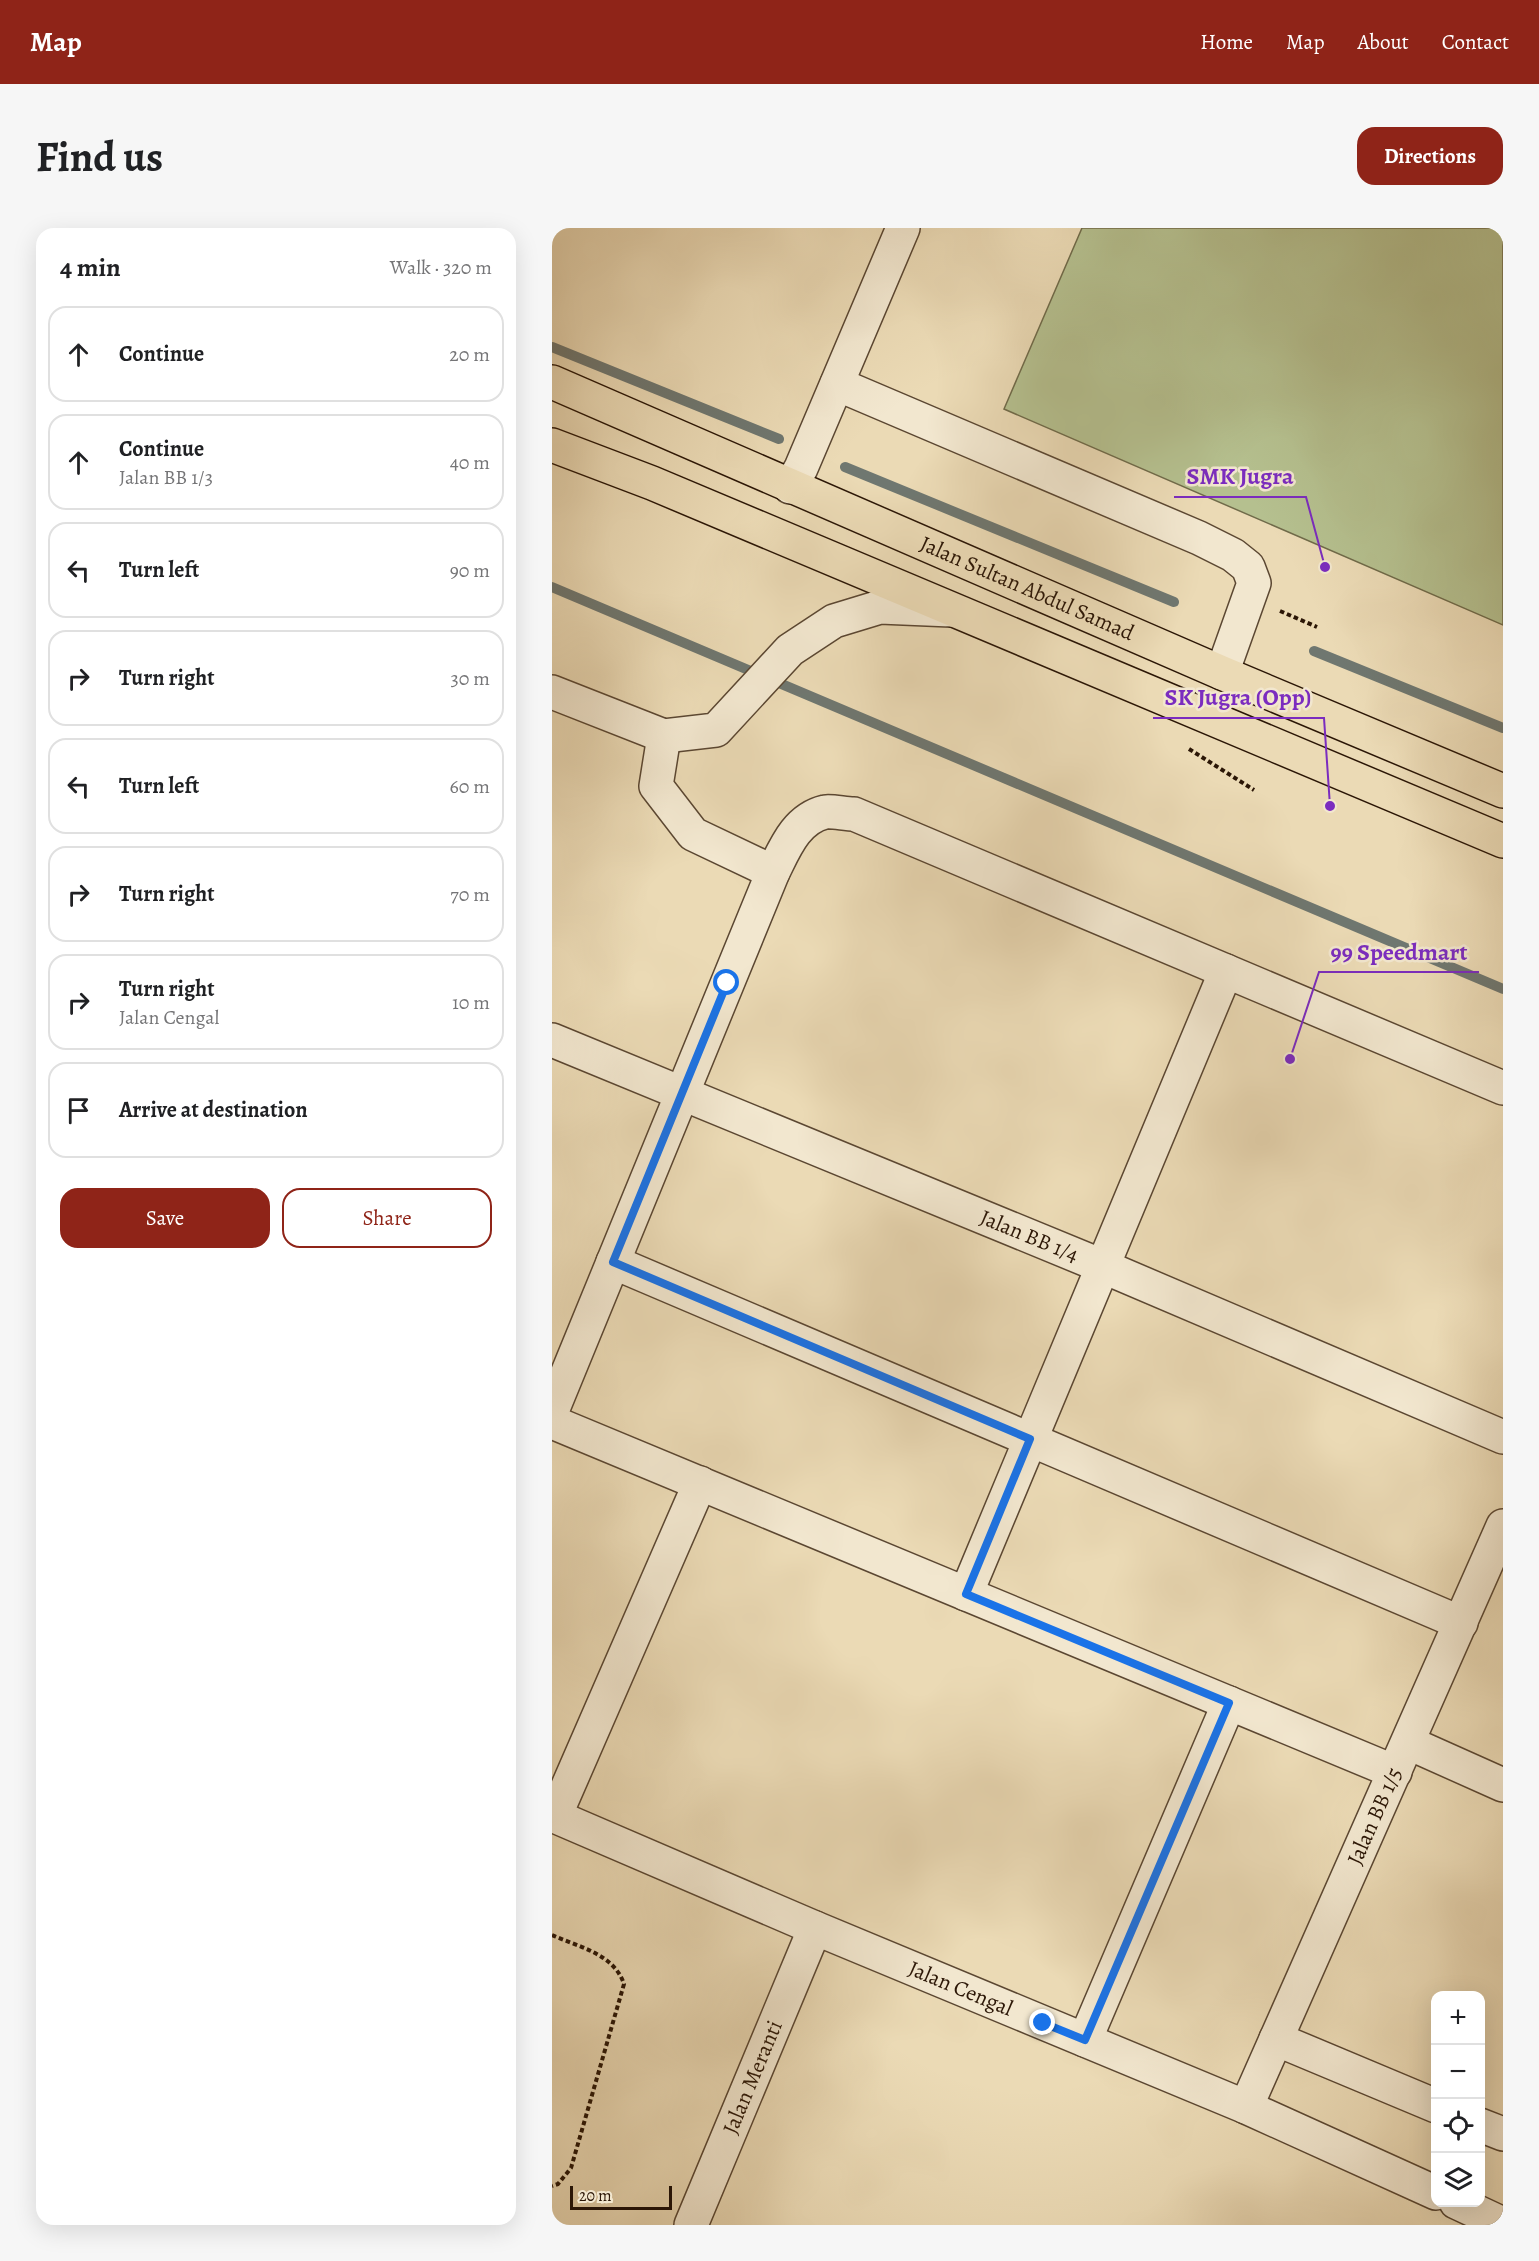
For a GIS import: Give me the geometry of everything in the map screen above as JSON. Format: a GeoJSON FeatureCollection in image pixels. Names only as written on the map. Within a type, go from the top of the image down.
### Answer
{"type":"FeatureCollection","features":[{"type":"Feature","properties":{"kind":"main road","name":"Jalan Sultan Abdul Samad"},"geometry":{"type":"LineString","coordinates":[[552,382],[1222,673],[1503,791]]}},
{"type":"Feature","properties":{"kind":"main road"},"geometry":{"type":"LineString","coordinates":[[552,445],[652,483],[1503,841]]}},
{"type":"Feature","properties":{"kind":"main road"},"geometry":{"type":"LineString","coordinates":[[552,461],[652,483]]}},
{"type":"Feature","properties":{"kind":"street"},"geometry":{"type":"LineString","coordinates":[[790,487],[801,468],[903,228]]}},
{"type":"Feature","properties":{"kind":"street"},"geometry":{"type":"LineString","coordinates":[[837,384],[1149,516],[1233,555],[1248,567],[1254,583],[1222,673]]}},
{"type":"Feature","properties":{"kind":"street"},"geometry":{"type":"LineString","coordinates":[[552,692],[664,736],[716,730],[790,650],[834,621],[880,607],[956,610]]}},
{"type":"Feature","properties":{"kind":"street"},"geometry":{"type":"LineString","coordinates":[[664,736],[656,786],[693,834],[773,872]]}},
{"type":"Feature","properties":{"kind":"street"},"geometry":{"type":"LineString","coordinates":[[1395,1772],[700,1483],[553,1406],[773,872],[790,837],[806,821],[826,812],[854,814],[1503,1088]]}},
{"type":"Feature","properties":{"kind":"street"},"geometry":{"type":"LineString","coordinates":[[966,1594],[1226,971]]}},
{"type":"Feature","properties":{"kind":"street","name":"Jalan BB 1/4"},"geometry":{"type":"LineString","coordinates":[[552,1040],[1102,1266],[1503,1437]]}},
{"type":"Feature","properties":{"kind":"street"},"geometry":{"type":"LineString","coordinates":[[613,1262],[1461,1623]]}},
{"type":"Feature","properties":{"kind":"street"},"geometry":{"type":"LineString","coordinates":[[553,1816],[700,1483]]}},
{"type":"Feature","properties":{"kind":"street","name":"Jalan BB 1/5"},"geometry":{"type":"LineString","coordinates":[[1246,2107],[1409,1743],[1503,1526]]}},
{"type":"Feature","properties":{"kind":"street"},"geometry":{"type":"LineString","coordinates":[[1085,2040],[1229,1703]]}},
{"type":"Feature","properties":{"kind":"street"},"geometry":{"type":"LineString","coordinates":[[1409,1743],[1503,1785]]}},
{"type":"Feature","properties":{"kind":"street","name":"Jalan Cengal"},"geometry":{"type":"LineString","coordinates":[[553,1816],[815,1928],[1246,2107],[1431,2191]]}},
{"type":"Feature","properties":{"kind":"street","name":"Jalan Meranti"},"geometry":{"type":"LineString","coordinates":[[691,2225],[815,1928]]}},
{"type":"Feature","properties":{"kind":"street"},"geometry":{"type":"LineString","coordinates":[[1276,2039],[1431,2104]]}},
{"type":"Feature","properties":{"kind":"street"},"geometry":{"type":"LineString","coordinates":[[1485,2127],[1503,2134]]}},
{"type":"Feature","properties":{"kind":"street"},"geometry":{"type":"LineString","coordinates":[[1467,2207],[1503,2224]]}},
{"type":"Feature","properties":{"kind":"path"},"geometry":{"type":"LineString","coordinates":[[1249,597],[1317,627]]}},
{"type":"Feature","properties":{"kind":"path"},"geometry":{"type":"LineString","coordinates":[[552,1935],[603,1958],[619,1969],[624,1984],[571,2168],[558,2184],[552,2186]]}},
{"type":"Feature","properties":{"kind":"green space"},"geometry":{"type":"Polygon","coordinates":[[[1082,228],[1503,228],[1503,625],[1004,409],[1082,228]]]}},
{"type":"Feature","properties":{"kind":"waterway"},"geometry":{"type":"LineString","coordinates":[[552,347],[779,439]]}},
{"type":"Feature","properties":{"kind":"waterway"},"geometry":{"type":"LineString","coordinates":[[845,467],[1174,602]]}},
{"type":"Feature","properties":{"kind":"waterway"},"geometry":{"type":"LineString","coordinates":[[552,587],[1503,989]]}},
{"type":"Feature","properties":{"kind":"waterway"},"geometry":{"type":"LineString","coordinates":[[1314,651],[1503,728]]}},
{"type":"Feature","properties":{"kind":"place","name":"SMK Jugra"},"geometry":{"type":"Point","coordinates":[1325,567]}},
{"type":"Feature","properties":{"kind":"place","name":"SK Jugra (Opp)"},"geometry":{"type":"Point","coordinates":[1330,806]}},
{"type":"Feature","properties":{"kind":"place","name":"99 Speedmart"},"geometry":{"type":"Point","coordinates":[1290,1059]}},
{"type":"Feature","properties":{"kind":"route"},"geometry":{"type":"LineString","coordinates":[[727,983],[613,1262],[1030,1439],[966,1594],[1229,1703],[1085,2040],[1043,2023]]}}]}
